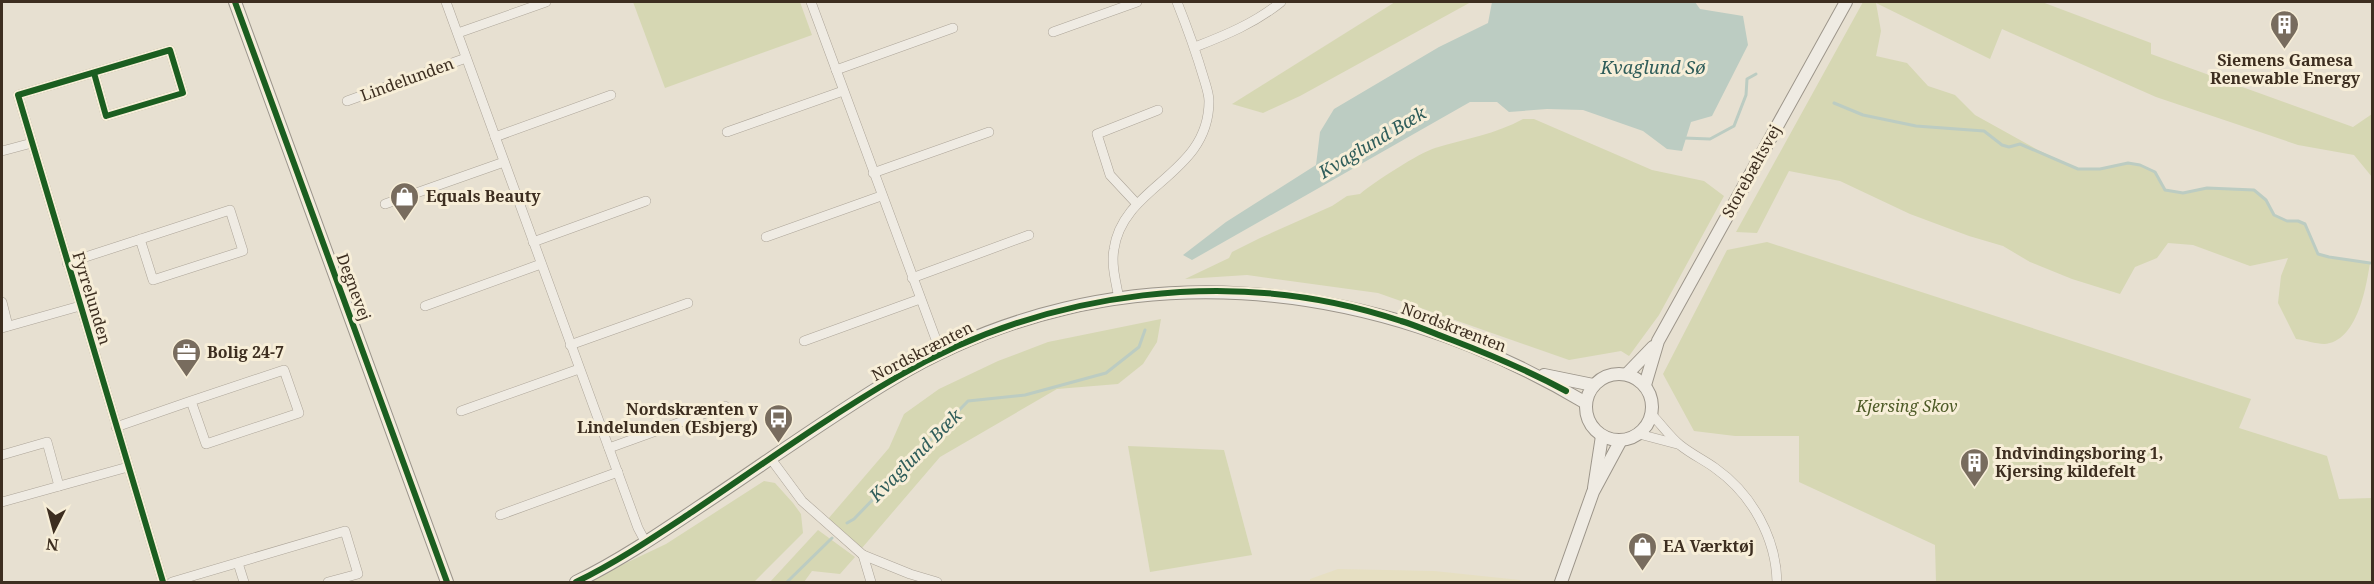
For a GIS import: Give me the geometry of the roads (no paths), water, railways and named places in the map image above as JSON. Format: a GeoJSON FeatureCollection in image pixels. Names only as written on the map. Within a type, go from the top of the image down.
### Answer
{"type":"FeatureCollection","features":[{"type":"Feature","properties":{"kind":"street","name":"Degnevej"},"geometry":{"type":"LineString","coordinates":[[235,2],[447,582]]}},
{"type":"Feature","properties":{"kind":"street","name":"Lindelunden"},"geometry":{"type":"LineString","coordinates":[[446,2],[570,345],[646,543]]}},
{"type":"Feature","properties":{"kind":"street","name":"Lindelunden"},"geometry":{"type":"LineString","coordinates":[[458,33],[546,2]]}},
{"type":"Feature","properties":{"kind":"street"},"geometry":{"type":"LineString","coordinates":[[811,2],[941,353]]}},
{"type":"Feature","properties":{"kind":"street"},"geometry":{"type":"LineString","coordinates":[[1053,32],[1137,2]]}},
{"type":"Feature","properties":{"kind":"street"},"geometry":{"type":"LineString","coordinates":[[1119,298],[1113,268],[1114,249],[1124,221],[1137,204],[1190,156],[1202,140],[1207,120],[1209,99],[1195,47],[1177,2]]}},
{"type":"Feature","properties":{"kind":"street"},"geometry":{"type":"LineString","coordinates":[[1195,47],[1237,30],[1265,15],[1281,2]]}},
{"type":"Feature","properties":{"kind":"street","name":"Storebæltsvej"},"geometry":{"type":"LineString","coordinates":[[1645,385],[1658,341],[1846,2]]}},
{"type":"Feature","properties":{"kind":"street"},"geometry":{"type":"LineString","coordinates":[[836,69],[953,27]]}},
{"type":"Feature","properties":{"kind":"street","name":"Fyrrelunden"},"geometry":{"type":"LineString","coordinates":[[93,73],[106,116],[183,93],[170,50],[18,95],[163,582]]}},
{"type":"Feature","properties":{"kind":"street","name":"Lindelunden"},"geometry":{"type":"LineString","coordinates":[[347,100],[466,57]]}},
{"type":"Feature","properties":{"kind":"street"},"geometry":{"type":"LineString","coordinates":[[727,132],[843,90]]}},
{"type":"Feature","properties":{"kind":"street"},"geometry":{"type":"LineString","coordinates":[[495,137],[611,95]]}},
{"type":"Feature","properties":{"kind":"street"},"geometry":{"type":"LineString","coordinates":[[1137,204],[1110,175],[1097,134],[1158,110]]}},
{"type":"Feature","properties":{"kind":"street"},"geometry":{"type":"LineString","coordinates":[[873,173],[989,132]]}},
{"type":"Feature","properties":{"kind":"street"},"geometry":{"type":"LineString","coordinates":[[2,151],[32,142]]}},
{"type":"Feature","properties":{"kind":"street"},"geometry":{"type":"LineString","coordinates":[[386,204],[504,162]]}},
{"type":"Feature","properties":{"kind":"street"},"geometry":{"type":"LineString","coordinates":[[766,237],[881,196]]}},
{"type":"Feature","properties":{"kind":"street"},"geometry":{"type":"LineString","coordinates":[[533,242],[646,201]]}},
{"type":"Feature","properties":{"kind":"street","name":"Fyrrelunden"},"geometry":{"type":"LineString","coordinates":[[67,262],[230,210],[243,251],[153,280],[140,239]]}},
{"type":"Feature","properties":{"kind":"street"},"geometry":{"type":"LineString","coordinates":[[912,278],[1029,236]]}},
{"type":"Feature","properties":{"kind":"street"},"geometry":{"type":"LineString","coordinates":[[425,306],[541,264]]}},
{"type":"Feature","properties":{"kind":"street","name":"Nordskrænten"},"geometry":{"type":"LineString","coordinates":[[576,582],[646,543],[865,396],[941,353],[1000,328],[1051,312],[1119,298],[1213,291],[1280,295],[1335,304],[1399,320],[1531,372],[1586,403]]}},
{"type":"Feature","properties":{"kind":"street"},"geometry":{"type":"LineString","coordinates":[[804,341],[920,299]]}},
{"type":"Feature","properties":{"kind":"street","name":"Fyrrelunden"},"geometry":{"type":"LineString","coordinates":[[2,302],[5,327],[81,306]]}},
{"type":"Feature","properties":{"kind":"street"},"geometry":{"type":"LineString","coordinates":[[570,345],[688,303]]}},
{"type":"Feature","properties":{"kind":"street","name":"Storebæltsvej"},"geometry":{"type":"LineString","coordinates":[[1628,374],[1658,341]]}},
{"type":"Feature","properties":{"kind":"street"},"geometry":{"type":"LineString","coordinates":[[461,411],[579,369]]}},
{"type":"Feature","properties":{"kind":"street"},"geometry":{"type":"LineString","coordinates":[[116,427],[191,401],[284,370],[299,413],[206,444],[191,401]]}},
{"type":"Feature","properties":{"kind":"street","name":"Nordskrænten"},"geometry":{"type":"LineString","coordinates":[[1531,372],[1593,385]]}},
{"type":"Feature","properties":{"kind":"street"},"geometry":{"type":"LineString","coordinates":[[1628,374],[1645,385],[1653,404],[1652,415],[1639,434],[1621,440],[1602,436],[1589,422],[1586,403],[1593,385],[1609,375],[1628,374]]}},
{"type":"Feature","properties":{"kind":"street"},"geometry":{"type":"LineString","coordinates":[[609,448],[725,406]]}},
{"type":"Feature","properties":{"kind":"street"},"geometry":{"type":"LineString","coordinates":[[1652,415],[1679,444],[1717,469],[1752,505],[1767,534],[1778,582]]}},
{"type":"Feature","properties":{"kind":"street"},"geometry":{"type":"LineString","coordinates":[[1639,434],[1679,444]]}},
{"type":"Feature","properties":{"kind":"street"},"geometry":{"type":"LineString","coordinates":[[1593,492],[1602,436]]}},
{"type":"Feature","properties":{"kind":"street"},"geometry":{"type":"LineString","coordinates":[[1561,582],[1593,492],[1621,440]]}},
{"type":"Feature","properties":{"kind":"street"},"geometry":{"type":"LineString","coordinates":[[2,455],[47,442],[59,486]]}},
{"type":"Feature","properties":{"kind":"street"},"geometry":{"type":"LineString","coordinates":[[771,459],[802,501],[863,555],[937,582]]}},
{"type":"Feature","properties":{"kind":"street"},"geometry":{"type":"LineString","coordinates":[[2,502],[128,467]]}},
{"type":"Feature","properties":{"kind":"street"},"geometry":{"type":"LineString","coordinates":[[500,515],[618,472]]}},
{"type":"Feature","properties":{"kind":"street"},"geometry":{"type":"LineString","coordinates":[[172,582],[345,531],[358,574],[328,582]]}},
{"type":"Feature","properties":{"kind":"street"},"geometry":{"type":"LineString","coordinates":[[863,555],[871,582]]}},
{"type":"Feature","properties":{"kind":"street"},"geometry":{"type":"LineString","coordinates":[[238,563],[244,582]]}},
{"type":"Feature","properties":{"kind":"water","name":"Kvaglund Sø"},"geometry":{"type":"Polygon","coordinates":[[[1492,2],[1695,2],[1700,9],[1743,16],[1748,45],[1712,116],[1691,122],[1682,151],[1667,149],[1643,131],[1583,110],[1547,109],[1509,112],[1497,102],[1470,102],[1192,260],[1183,255],[1226,222],[1316,165],[1320,132],[1334,109],[1439,47],[1488,23],[1492,2]]]}},
{"type":"Feature","properties":{"kind":"waterway"},"geometry":{"type":"LineString","coordinates":[[1684,138],[1710,139],[1734,126],[1746,95],[1747,79],[1756,74]]}},
{"type":"Feature","properties":{"kind":"waterway"},"geometry":{"type":"LineString","coordinates":[[1834,103],[1863,115],[1916,126],[1984,131],[2002,145],[2009,147],[2020,144],[2078,169],[2100,169],[2128,163],[2140,165],[2155,172],[2165,190],[2183,193],[2207,188],[2254,190],[2266,200],[2274,215],[2287,221],[2298,221],[2305,224],[2318,254],[2370,263]]}},
{"type":"Feature","properties":{"kind":"waterway","name":"Kvaglund Bæk"},"geometry":{"type":"LineString","coordinates":[[847,523],[854,519],[968,401],[1025,395],[1106,373],[1139,347],[1145,330]]}},
{"type":"Feature","properties":{"kind":"waterway","name":"Kvaglund Bæk"},"geometry":{"type":"LineString","coordinates":[[787,582],[832,538]]}},
{"type":"Feature","properties":{"kind":"place","name":"Siemens Gamesa Renewable Energy"},"geometry":{"type":"Point","coordinates":[2285,50]}},
{"type":"Feature","properties":{"kind":"place","name":"Equals Beauty"},"geometry":{"type":"Point","coordinates":[405,222]}},
{"type":"Feature","properties":{"kind":"place","name":"Bolig 24-7"},"geometry":{"type":"Point","coordinates":[186,378]}},
{"type":"Feature","properties":{"kind":"place","name":"Nordskrænten v Lindelunden (Esbjerg)"},"geometry":{"type":"Point","coordinates":[779,444]}},
{"type":"Feature","properties":{"kind":"place","name":"Indvindingsboring 1, Kjersing kildefelt"},"geometry":{"type":"Point","coordinates":[1974,488]}},
{"type":"Feature","properties":{"kind":"place","name":"EA Værktøj"},"geometry":{"type":"Point","coordinates":[1642,572]}},
{"type":"Feature","properties":{"kind":"park label","name":"Kjersing Skov"},"geometry":{"type":"Point","coordinates":[1907,406]}}]}
